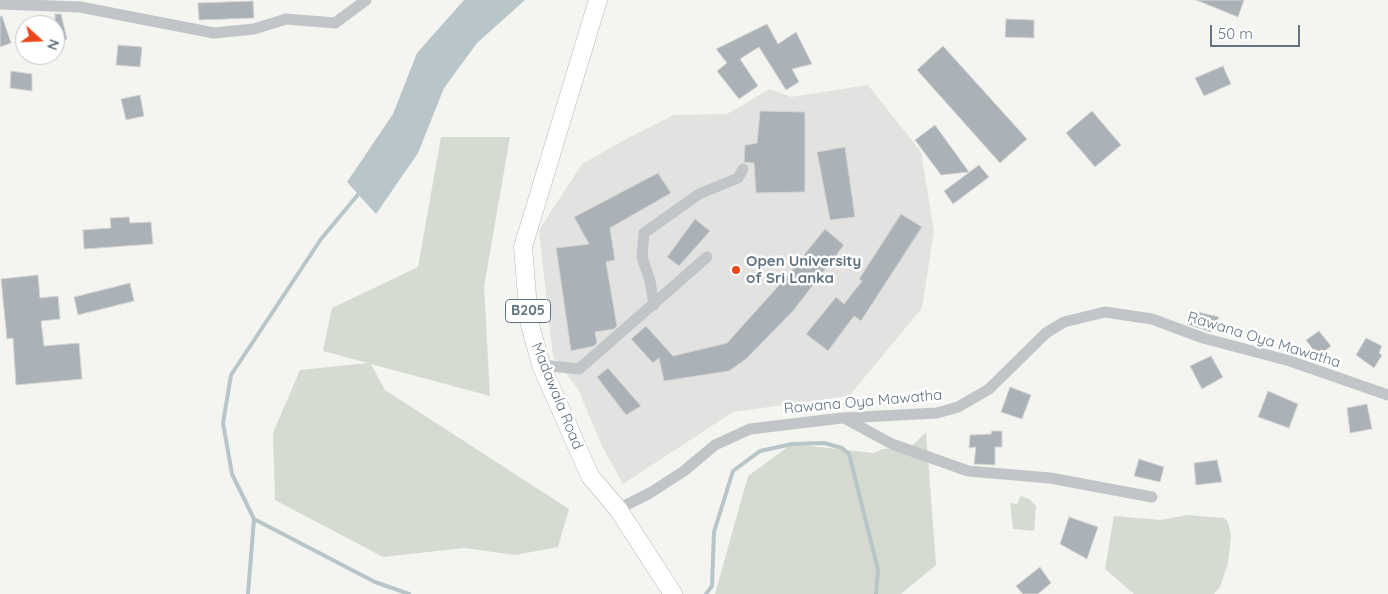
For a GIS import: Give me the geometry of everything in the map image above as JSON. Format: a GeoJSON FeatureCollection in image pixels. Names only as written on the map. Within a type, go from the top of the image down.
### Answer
{"type":"FeatureCollection","features":[{"type":"Feature","properties":{"kind":"main road","name":"Madawala Road"},"geometry":{"type":"LineString","coordinates":[[598,0],[523,247],[529,321],[541,365],[590,476],[618,509],[674,594]]}},
{"type":"Feature","properties":{"kind":"street"},"geometry":{"type":"LineString","coordinates":[[0,4],[80,7],[214,33],[254,29],[286,19],[335,23],[366,0]]}},
{"type":"Feature","properties":{"kind":"street"},"geometry":{"type":"LineString","coordinates":[[654,305],[650,281],[642,257],[644,233],[699,194],[738,178],[743,168]]}},
{"type":"Feature","properties":{"kind":"street"},"geometry":{"type":"LineString","coordinates":[[541,365],[579,369],[707,257]]}},
{"type":"Feature","properties":{"kind":"street","name":"Rawana Oya Mawatha"},"geometry":{"type":"LineString","coordinates":[[618,509],[650,493],[684,471],[715,445],[750,429],[842,418],[937,413],[958,407],[988,389],[1046,333],[1064,322],[1105,312],[1152,319],[1203,338],[1290,361],[1388,396]]}},
{"type":"Feature","properties":{"kind":"street"},"geometry":{"type":"LineString","coordinates":[[842,418],[892,444],[968,471],[1050,478],[1152,497]]}},
{"type":"Feature","properties":{"kind":"shaded area"},"geometry":{"type":"Polygon","coordinates":[[[464,0],[525,0],[477,43],[444,88],[418,153],[376,214],[347,182],[393,114],[417,53],[464,0]]]}},
{"type":"Feature","properties":{"kind":"shaded area","name":"Open University of Sri Lanka"},"geometry":{"type":"Polygon","coordinates":[[[868,85],[921,152],[934,231],[922,308],[849,396],[733,412],[623,484],[602,446],[578,389],[553,356],[539,230],[582,164],[674,115],[727,114],[770,89],[791,97],[868,85]]]}},
{"type":"Feature","properties":{"kind":"shaded area"},"geometry":{"type":"Polygon","coordinates":[[[441,137],[510,137],[484,287],[490,396],[371,364],[385,390],[569,509],[558,547],[515,555],[464,548],[383,557],[275,500],[273,433],[300,370],[368,363],[323,351],[332,308],[418,267],[441,137]]]}},
{"type":"Feature","properties":{"kind":"shaded area"},"geometry":{"type":"Polygon","coordinates":[[[926,432],[936,565],[901,594],[715,594],[748,476],[792,444],[874,453],[882,449],[911,447],[926,432]]]}},
{"type":"Feature","properties":{"kind":"shaded area"},"geometry":{"type":"Polygon","coordinates":[[[1021,496],[1029,499],[1036,506],[1034,531],[1013,529],[1010,503],[1017,504],[1021,496]]]}},
{"type":"Feature","properties":{"kind":"shaded area"},"geometry":{"type":"Polygon","coordinates":[[[1187,515],[1224,518],[1228,522],[1231,536],[1228,563],[1220,587],[1214,594],[1134,594],[1105,569],[1114,516],[1161,520],[1187,515]]]}},
{"type":"Feature","properties":{"kind":"building"},"geometry":{"type":"Polygon","coordinates":[[[1196,0],[1244,0],[1238,17],[1196,0]]]}},
{"type":"Feature","properties":{"kind":"building"},"geometry":{"type":"Polygon","coordinates":[[[253,1],[254,18],[199,20],[198,3],[253,1]]]}},
{"type":"Feature","properties":{"kind":"building"},"geometry":{"type":"Polygon","coordinates":[[[0,16],[2,16],[11,43],[0,47],[0,16]]]}},
{"type":"Feature","properties":{"kind":"building"},"geometry":{"type":"Polygon","coordinates":[[[1006,19],[1034,20],[1034,38],[1005,37],[1006,19]]]}},
{"type":"Feature","properties":{"kind":"building"},"geometry":{"type":"Polygon","coordinates":[[[767,24],[778,44],[796,32],[812,64],[792,69],[799,82],[786,90],[759,47],[740,59],[758,86],[739,99],[717,71],[727,63],[716,49],[767,24]]]}},
{"type":"Feature","properties":{"kind":"building"},"geometry":{"type":"Polygon","coordinates":[[[118,45],[142,47],[140,67],[116,65],[118,45]]]}},
{"type":"Feature","properties":{"kind":"building"},"geometry":{"type":"Polygon","coordinates":[[[943,46],[1027,139],[1000,163],[917,70],[943,46]]]}},
{"type":"Feature","properties":{"kind":"building"},"geometry":{"type":"Polygon","coordinates":[[[1223,66],[1231,84],[1204,96],[1195,78],[1223,66]]]}},
{"type":"Feature","properties":{"kind":"building"},"geometry":{"type":"Polygon","coordinates":[[[11,71],[32,74],[32,91],[10,88],[11,71]]]}},
{"type":"Feature","properties":{"kind":"building"},"geometry":{"type":"Polygon","coordinates":[[[140,95],[144,116],[126,120],[121,99],[140,95]]]}},
{"type":"Feature","properties":{"kind":"building"},"geometry":{"type":"Polygon","coordinates":[[[760,111],[805,112],[805,192],[756,193],[754,163],[744,162],[745,145],[757,143],[760,111]]]}},
{"type":"Feature","properties":{"kind":"building"},"geometry":{"type":"Polygon","coordinates":[[[1092,111],[1121,145],[1095,167],[1066,133],[1092,111]]]}},
{"type":"Feature","properties":{"kind":"building"},"geometry":{"type":"Polygon","coordinates":[[[935,125],[969,172],[941,175],[915,140],[935,125]]]}},
{"type":"Feature","properties":{"kind":"building"},"geometry":{"type":"Polygon","coordinates":[[[845,147],[855,217],[830,220],[817,152],[845,147]]]}},
{"type":"Feature","properties":{"kind":"building"},"geometry":{"type":"Polygon","coordinates":[[[979,165],[989,177],[953,204],[944,191],[979,165]]]}},
{"type":"Feature","properties":{"kind":"building"},"geometry":{"type":"Polygon","coordinates":[[[658,173],[671,193],[610,228],[615,260],[606,262],[617,326],[614,329],[595,332],[597,343],[594,346],[571,351],[556,248],[589,244],[574,217],[658,173]]]}},
{"type":"Feature","properties":{"kind":"building"},"geometry":{"type":"Polygon","coordinates":[[[901,214],[922,227],[861,321],[854,316],[828,351],[806,334],[836,297],[844,304],[862,281],[859,279],[901,214]]]}},
{"type":"Feature","properties":{"kind":"building"},"geometry":{"type":"Polygon","coordinates":[[[129,217],[130,223],[151,222],[153,244],[84,249],[83,230],[111,228],[110,218],[129,217]]]}},
{"type":"Feature","properties":{"kind":"building"},"geometry":{"type":"Polygon","coordinates":[[[695,219],[710,231],[679,266],[667,257],[695,219]]]}},
{"type":"Feature","properties":{"kind":"building"},"geometry":{"type":"Polygon","coordinates":[[[825,229],[844,245],[793,311],[746,359],[729,371],[664,381],[659,358],[653,363],[631,339],[646,326],[673,356],[727,343],[781,283],[825,229]]]}},
{"type":"Feature","properties":{"kind":"building"},"geometry":{"type":"Polygon","coordinates":[[[38,275],[40,298],[58,296],[60,319],[41,321],[44,346],[79,343],[82,379],[16,385],[13,338],[7,339],[1,279],[38,275]]]}},
{"type":"Feature","properties":{"kind":"building"},"geometry":{"type":"Polygon","coordinates":[[[130,283],[134,301],[78,315],[74,297],[130,283]]]}},
{"type":"Feature","properties":{"kind":"building"},"geometry":{"type":"Polygon","coordinates":[[[1194,311],[1219,317],[1211,332],[1187,324],[1194,311]]]}},
{"type":"Feature","properties":{"kind":"building"},"geometry":{"type":"Polygon","coordinates":[[[1319,331],[1331,346],[1318,356],[1306,340],[1319,331]]]}},
{"type":"Feature","properties":{"kind":"building"},"geometry":{"type":"Polygon","coordinates":[[[1366,338],[1382,346],[1379,353],[1382,355],[1374,368],[1356,355],[1366,338]]]}},
{"type":"Feature","properties":{"kind":"building"},"geometry":{"type":"Polygon","coordinates":[[[1211,356],[1223,377],[1202,389],[1190,366],[1211,356]]]}},
{"type":"Feature","properties":{"kind":"building"},"geometry":{"type":"Polygon","coordinates":[[[608,368],[641,406],[626,415],[597,377],[608,368]]]}},
{"type":"Feature","properties":{"kind":"building"},"geometry":{"type":"Polygon","coordinates":[[[1010,387],[1031,395],[1022,419],[1001,412],[1010,387]]]}},
{"type":"Feature","properties":{"kind":"building"},"geometry":{"type":"Polygon","coordinates":[[[1268,391],[1298,404],[1289,428],[1258,417],[1268,391]]]}},
{"type":"Feature","properties":{"kind":"building"},"geometry":{"type":"Polygon","coordinates":[[[1367,404],[1372,429],[1350,433],[1347,408],[1367,404]]]}},
{"type":"Feature","properties":{"kind":"building"},"geometry":{"type":"Polygon","coordinates":[[[992,431],[1002,431],[1002,447],[995,447],[995,465],[974,464],[976,447],[969,448],[970,435],[991,434],[992,431]]]}},
{"type":"Feature","properties":{"kind":"building"},"geometry":{"type":"Polygon","coordinates":[[[1139,459],[1164,467],[1160,482],[1134,476],[1139,459]]]}},
{"type":"Feature","properties":{"kind":"building"},"geometry":{"type":"Polygon","coordinates":[[[1217,460],[1222,482],[1196,485],[1194,463],[1217,460]]]}},
{"type":"Feature","properties":{"kind":"building"},"geometry":{"type":"Polygon","coordinates":[[[1069,517],[1098,527],[1087,559],[1060,544],[1069,517]]]}},
{"type":"Feature","properties":{"kind":"building"},"geometry":{"type":"Polygon","coordinates":[[[1040,567],[1051,583],[1038,594],[1023,594],[1016,586],[1040,567]]]}},
{"type":"Feature","properties":{"kind":"waterway"},"geometry":{"type":"LineString","coordinates":[[361,191],[321,239],[231,375],[223,423],[232,474],[254,519],[375,582],[409,594]]}},
{"type":"Feature","properties":{"kind":"waterway"},"geometry":{"type":"LineString","coordinates":[[706,594],[712,586],[714,532],[733,471],[760,451],[792,444],[824,443],[842,448],[849,454],[878,570],[876,594]]}},
{"type":"Feature","properties":{"kind":"waterway"},"geometry":{"type":"LineString","coordinates":[[248,594],[254,519]]}},
{"type":"Feature","properties":{"kind":"place","name":"Open University of Sri Lanka"},"geometry":{"type":"Point","coordinates":[736,270]}}]}
